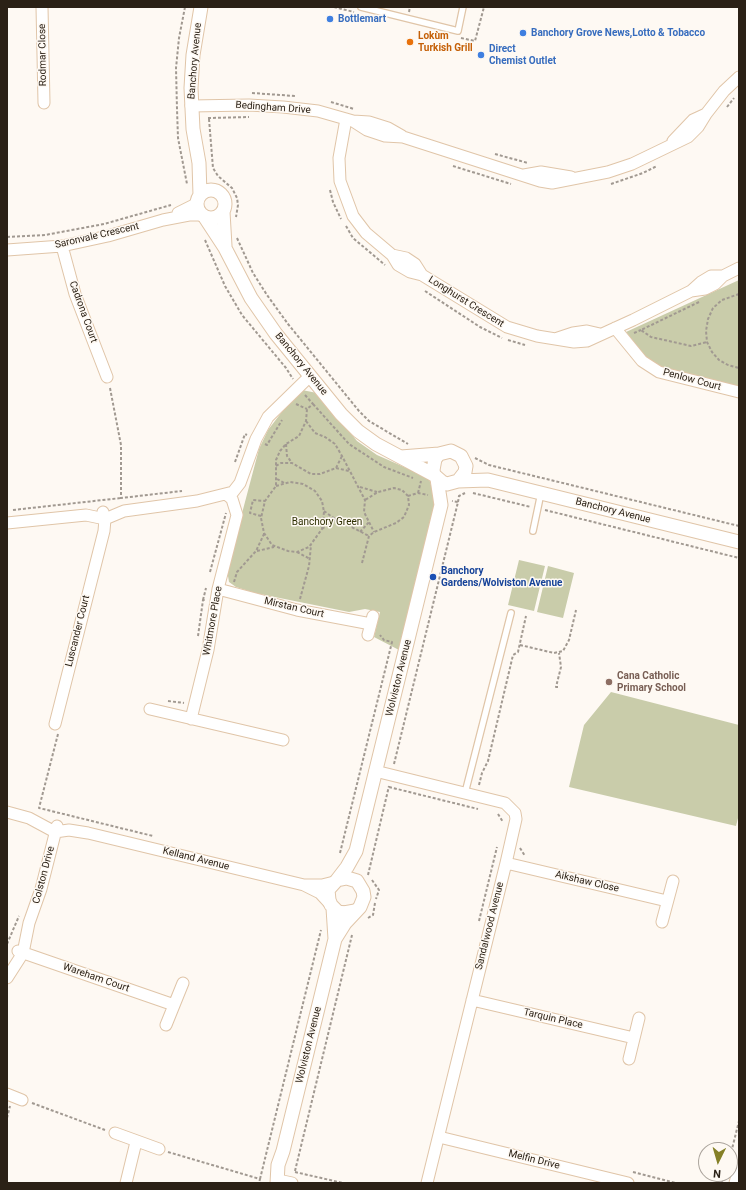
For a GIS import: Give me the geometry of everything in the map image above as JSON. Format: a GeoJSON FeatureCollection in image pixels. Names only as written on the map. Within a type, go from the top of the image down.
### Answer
{"type":"FeatureCollection","features":[{"type":"Feature","properties":{"kind":"street","name":"Rodmar Close"},"geometry":{"type":"LineString","coordinates":[[42,7],[44,103]]}},
{"type":"Feature","properties":{"kind":"street","name":"Banchory Avenue"},"geometry":{"type":"LineString","coordinates":[[200,7],[193,55],[191,106],[198,163],[201,208],[225,248],[251,298],[276,334],[341,414],[358,431],[376,444],[436,477]]}},
{"type":"Feature","properties":{"kind":"street","name":"Bedingham Drive"},"geometry":{"type":"LineString","coordinates":[[191,106],[283,107],[318,111],[350,120],[369,122],[388,128],[403,137],[523,175],[541,172],[556,173],[573,178],[608,172],[645,158],[672,143],[688,137],[698,127],[724,91],[739,77]]}},
{"type":"Feature","properties":{"kind":"street","name":"Longhurst Crescent"},"geometry":{"type":"LineString","coordinates":[[350,120],[339,158],[340,181],[344,197],[353,216],[366,234],[392,255],[406,258],[415,264],[422,275],[507,327],[537,336],[558,338],[573,333],[587,331],[600,334],[691,291],[705,289],[715,284],[723,276],[739,268]]}},
{"type":"Feature","properties":{"kind":"street","name":"Banchory Avenue"},"geometry":{"type":"LineString","coordinates":[[198,163],[217,191]]}},
{"type":"Feature","properties":{"kind":"street"},"geometry":{"type":"LineString","coordinates":[[208,190],[217,191],[225,200],[223,212],[216,217],[201,208],[208,190]]}},
{"type":"Feature","properties":{"kind":"street","name":"Saronvale Crescent"},"geometry":{"type":"LineString","coordinates":[[7,250],[62,246],[108,236],[201,208]]}},
{"type":"Feature","properties":{"kind":"street","name":"Banchory Avenue"},"geometry":{"type":"LineString","coordinates":[[223,212],[225,248]]}},
{"type":"Feature","properties":{"kind":"street","name":"Cadrona Court"},"geometry":{"type":"LineString","coordinates":[[62,246],[75,294],[107,377]]}},
{"type":"Feature","properties":{"kind":"street","name":"Penlow Court"},"geometry":{"type":"LineString","coordinates":[[615,328],[642,361],[659,372],[739,392]]}},
{"type":"Feature","properties":{"kind":"street"},"geometry":{"type":"LineString","coordinates":[[7,523],[67,516],[79,510],[102,516],[122,506],[142,508],[229,498],[247,467],[256,439],[268,417],[310,376]]}},
{"type":"Feature","properties":{"kind":"street"},"geometry":{"type":"LineString","coordinates":[[401,457],[439,454],[450,451],[461,456],[468,457],[465,472],[457,482],[448,484],[436,477],[433,464],[439,454]]}},
{"type":"Feature","properties":{"kind":"street","name":"Banchory Avenue"},"geometry":{"type":"LineString","coordinates":[[468,457],[488,480]]}},
{"type":"Feature","properties":{"kind":"street","name":"Wolviston Avenue"},"geometry":{"type":"LineString","coordinates":[[436,477],[442,500]]}},
{"type":"Feature","properties":{"kind":"street","name":"Banchory Avenue"},"geometry":{"type":"LineString","coordinates":[[457,482],[488,480],[739,542]]}},
{"type":"Feature","properties":{"kind":"street","name":"Wolviston Avenue"},"geometry":{"type":"LineString","coordinates":[[335,881],[357,869],[356,851],[442,500],[457,482]]}},
{"type":"Feature","properties":{"kind":"street","name":"Whitmore Place"},"geometry":{"type":"LineString","coordinates":[[191,719],[208,650],[218,589],[235,524],[229,498]]}},
{"type":"Feature","properties":{"kind":"street","name":"Luscander Court"},"geometry":{"type":"LineString","coordinates":[[55,724],[101,538],[102,516]]}},
{"type":"Feature","properties":{"kind":"street","name":"Mirstan Court"},"geometry":{"type":"LineString","coordinates":[[218,589],[297,610],[371,626]]}},
{"type":"Feature","properties":{"kind":"street"},"geometry":{"type":"LineString","coordinates":[[150,709],[283,740]]}},
{"type":"Feature","properties":{"kind":"street","name":"Sandalwood Avenue"},"geometry":{"type":"LineString","coordinates":[[375,771],[505,803],[515,813],[516,819],[427,1183]]}},
{"type":"Feature","properties":{"kind":"street"},"geometry":{"type":"LineString","coordinates":[[7,812],[35,812],[56,829]]}},
{"type":"Feature","properties":{"kind":"street","name":"Kelland Avenue"},"geometry":{"type":"LineString","coordinates":[[56,829],[70,824],[79,826],[88,833],[304,885],[320,893],[332,907]]}},
{"type":"Feature","properties":{"kind":"street","name":"Colston Drive"},"geometry":{"type":"LineString","coordinates":[[7,978],[21,952],[22,931],[29,923],[41,889],[56,829]]}},
{"type":"Feature","properties":{"kind":"street","name":"Aikshaw Close"},"geometry":{"type":"LineString","coordinates":[[506,863],[668,901]]}},
{"type":"Feature","properties":{"kind":"street"},"geometry":{"type":"LineString","coordinates":[[357,869],[361,885],[364,897],[360,907],[355,911],[344,913],[332,907],[328,900],[328,890],[335,881],[342,878],[353,879],[361,885]]}},
{"type":"Feature","properties":{"kind":"street","name":"Kelland Avenue"},"geometry":{"type":"LineString","coordinates":[[304,885],[322,885],[335,881]]}},
{"type":"Feature","properties":{"kind":"street"},"geometry":{"type":"LineString","coordinates":[[662,922],[673,881]]}},
{"type":"Feature","properties":{"kind":"street","name":"Wolviston Avenue"},"geometry":{"type":"LineString","coordinates":[[284,1181],[278,1165],[283,1151],[335,938],[332,907]]}},
{"type":"Feature","properties":{"kind":"street","name":"Wolviston Avenue"},"geometry":{"type":"LineString","coordinates":[[335,938],[355,911]]}},
{"type":"Feature","properties":{"kind":"street","name":"Colston Drive"},"geometry":{"type":"LineString","coordinates":[[7,974],[10,963],[21,952]]}},
{"type":"Feature","properties":{"kind":"street","name":"Wareham Court"},"geometry":{"type":"LineString","coordinates":[[21,952],[174,1004]]}},
{"type":"Feature","properties":{"kind":"street"},"geometry":{"type":"LineString","coordinates":[[166,1025],[183,982]]}},
{"type":"Feature","properties":{"kind":"street","name":"Tarquin Place"},"geometry":{"type":"LineString","coordinates":[[472,1000],[634,1038]]}},
{"type":"Feature","properties":{"kind":"street"},"geometry":{"type":"LineString","coordinates":[[629,1059],[639,1018]]}},
{"type":"Feature","properties":{"kind":"street"},"geometry":{"type":"LineString","coordinates":[[7,1094],[22,1100]]}},
{"type":"Feature","properties":{"kind":"street"},"geometry":{"type":"LineString","coordinates":[[115,1133],[136,1142],[159,1149]]}},
{"type":"Feature","properties":{"kind":"street","name":"Melfin Drive"},"geometry":{"type":"LineString","coordinates":[[439,1137],[628,1183]]}},
{"type":"Feature","properties":{"kind":"street"},"geometry":{"type":"LineString","coordinates":[[126,1183],[136,1142]]}},
{"type":"Feature","properties":{"kind":"street"},"geometry":{"type":"LineString","coordinates":[[735,1183],[739,1168]]}},
{"type":"Feature","properties":{"kind":"lane"},"geometry":{"type":"LineString","coordinates":[[361,7],[458,31],[463,7]]}},
{"type":"Feature","properties":{"kind":"lane"},"geometry":{"type":"LineString","coordinates":[[533,531],[541,493]]}},
{"type":"Feature","properties":{"kind":"lane"},"geometry":{"type":"LineString","coordinates":[[465,793],[511,613]]}},
{"type":"Feature","properties":{"kind":"path"},"geometry":{"type":"LineString","coordinates":[[726,109],[738,93]]}},
{"type":"Feature","properties":{"kind":"path"},"geometry":{"type":"LineString","coordinates":[[208,119],[214,168],[218,176],[232,188],[237,198],[238,205],[235,219]]}},
{"type":"Feature","properties":{"kind":"path"},"geometry":{"type":"LineString","coordinates":[[610,184],[643,173],[660,164]]}},
{"type":"Feature","properties":{"kind":"path"},"geometry":{"type":"LineString","coordinates":[[449,165],[502,183],[515,185]]}},
{"type":"Feature","properties":{"kind":"path"},"geometry":{"type":"LineString","coordinates":[[329,185],[333,202],[342,221],[353,238],[387,266]]}},
{"type":"Feature","properties":{"kind":"path"},"geometry":{"type":"LineString","coordinates":[[7,237],[45,234],[104,224],[175,203]]}},
{"type":"Feature","properties":{"kind":"path"},"geometry":{"type":"LineString","coordinates":[[235,233],[253,273],[267,295],[354,405],[369,421],[402,441],[414,446]]}},
{"type":"Feature","properties":{"kind":"path"},"geometry":{"type":"LineString","coordinates":[[423,290],[498,337],[530,346]]}},
{"type":"Feature","properties":{"kind":"path"},"geometry":{"type":"LineString","coordinates":[[739,294],[722,300],[713,308],[708,319],[706,330],[707,342],[712,352],[719,360],[728,365],[739,368]]}},
{"type":"Feature","properties":{"kind":"path"},"geometry":{"type":"LineString","coordinates":[[622,338],[704,299]]}},
{"type":"Feature","properties":{"kind":"path"},"geometry":{"type":"LineString","coordinates":[[641,330],[650,337],[691,346],[707,342]]}},
{"type":"Feature","properties":{"kind":"path"},"geometry":{"type":"LineString","coordinates":[[107,377],[121,445],[121,498]]}},
{"type":"Feature","properties":{"kind":"path"},"geometry":{"type":"LineString","coordinates":[[292,408],[306,396]]}},
{"type":"Feature","properties":{"kind":"path"},"geometry":{"type":"LineString","coordinates":[[296,404],[307,409]]}},
{"type":"Feature","properties":{"kind":"path"},"geometry":{"type":"LineString","coordinates":[[234,465],[245,434],[267,445],[283,418]]}},
{"type":"Feature","properties":{"kind":"path"},"geometry":{"type":"LineString","coordinates":[[306,421],[315,433],[325,437],[335,444],[359,486],[365,500],[364,512],[374,532]]}},
{"type":"Feature","properties":{"kind":"path"},"geometry":{"type":"LineString","coordinates":[[286,444],[287,456],[292,463],[311,474],[320,474],[336,468],[350,471]]}},
{"type":"Feature","properties":{"kind":"path"},"geometry":{"type":"LineString","coordinates":[[336,468],[342,456]]}},
{"type":"Feature","properties":{"kind":"path"},"geometry":{"type":"LineString","coordinates":[[468,457],[489,465],[739,526]]}},
{"type":"Feature","properties":{"kind":"path"},"geometry":{"type":"LineString","coordinates":[[276,466],[281,463],[292,463]]}},
{"type":"Feature","properties":{"kind":"path"},"geometry":{"type":"LineString","coordinates":[[277,479],[284,483]]}},
{"type":"Feature","properties":{"kind":"path"},"geometry":{"type":"LineString","coordinates":[[310,559],[297,552],[275,547],[266,538],[261,516],[265,501],[276,486],[290,482],[303,484],[315,490],[322,501],[324,510],[322,529]]}},
{"type":"Feature","properties":{"kind":"path"},"geometry":{"type":"LineString","coordinates":[[359,486],[378,492]]}},
{"type":"Feature","properties":{"kind":"path"},"geometry":{"type":"LineString","coordinates":[[362,563],[369,536],[374,532],[396,523],[404,517],[409,505],[408,496],[402,490],[394,488],[378,492],[365,500]]}},
{"type":"Feature","properties":{"kind":"path"},"geometry":{"type":"LineString","coordinates":[[7,511],[182,491]]}},
{"type":"Feature","properties":{"kind":"path"},"geometry":{"type":"LineString","coordinates":[[357,869],[392,775],[459,496],[466,492],[739,558]]}},
{"type":"Feature","properties":{"kind":"path"},"geometry":{"type":"LineString","coordinates":[[408,496],[418,493],[442,500],[458,502]]}},
{"type":"Feature","properties":{"kind":"path"},"geometry":{"type":"LineString","coordinates":[[261,516],[250,513],[253,500],[265,501]]}},
{"type":"Feature","properties":{"kind":"path"},"geometry":{"type":"LineString","coordinates":[[324,510],[336,520],[369,536]]}},
{"type":"Feature","properties":{"kind":"path"},"geometry":{"type":"LineString","coordinates":[[297,552],[310,545],[322,529],[336,520]]}},
{"type":"Feature","properties":{"kind":"path"},"geometry":{"type":"LineString","coordinates":[[360,532],[369,522]]}},
{"type":"Feature","properties":{"kind":"path"},"geometry":{"type":"LineString","coordinates":[[231,592],[237,572],[256,551],[264,533]]}},
{"type":"Feature","properties":{"kind":"path"},"geometry":{"type":"LineString","coordinates":[[297,610],[310,559],[310,545]]}},
{"type":"Feature","properties":{"kind":"path"},"geometry":{"type":"LineString","coordinates":[[256,551],[275,547]]}},
{"type":"Feature","properties":{"kind":"path"},"geometry":{"type":"LineString","coordinates":[[197,642],[203,600],[216,601]]}},
{"type":"Feature","properties":{"kind":"path"},"geometry":{"type":"LineString","coordinates":[[520,645],[554,654],[559,653],[566,646],[576,610]]}},
{"type":"Feature","properties":{"kind":"path"},"geometry":{"type":"LineString","coordinates":[[478,789],[482,773],[488,760],[513,655],[518,652],[526,616]]}},
{"type":"Feature","properties":{"kind":"path"},"geometry":{"type":"LineString","coordinates":[[367,918],[373,915],[379,890],[367,874],[357,869],[338,864],[392,642],[384,640],[371,626]]}},
{"type":"Feature","properties":{"kind":"path"},"geometry":{"type":"LineString","coordinates":[[558,687],[556,687],[561,667],[559,653]]}},
{"type":"Feature","properties":{"kind":"path"},"geometry":{"type":"LineString","coordinates":[[183,703],[185,696]]}},
{"type":"Feature","properties":{"kind":"path"},"geometry":{"type":"LineString","coordinates":[[35,812],[58,732],[55,724]]}},
{"type":"Feature","properties":{"kind":"path"},"geometry":{"type":"LineString","coordinates":[[388,787],[481,810]]}},
{"type":"Feature","properties":{"kind":"path"},"geometry":{"type":"LineString","coordinates":[[491,800],[489,812],[499,814],[503,821],[502,828]]}},
{"type":"Feature","properties":{"kind":"path"},"geometry":{"type":"LineString","coordinates":[[512,837],[522,840],[520,849],[524,856],[532,858]]}},
{"type":"Feature","properties":{"kind":"path"},"geometry":{"type":"LineString","coordinates":[[7,944],[19,914]]}},
{"type":"Feature","properties":{"kind":"path"},"geometry":{"type":"LineString","coordinates":[[259,1183],[323,923]]}},
{"type":"Feature","properties":{"kind":"path"},"geometry":{"type":"LineString","coordinates":[[284,1181],[295,1171],[353,934]]}},
{"type":"Feature","properties":{"kind":"path"},"geometry":{"type":"LineString","coordinates":[[22,1100],[115,1133]]}},
{"type":"Feature","properties":{"kind":"path"},"geometry":{"type":"LineString","coordinates":[[734,1142],[739,1121]]}},
{"type":"Feature","properties":{"kind":"path"},"geometry":{"type":"LineString","coordinates":[[159,1149],[260,1179]]}},
{"type":"Feature","properties":{"kind":"path"},"geometry":{"type":"LineString","coordinates":[[295,1171],[343,1183]]}},
{"type":"Feature","properties":{"kind":"green space"},"geometry":{"type":"Polygon","coordinates":[[[739,280],[739,387],[659,367],[644,355],[626,332],[739,280]]]}},
{"type":"Feature","properties":{"kind":"green space","name":"Banchory Green"},"geometry":{"type":"Polygon","coordinates":[[[302,390],[317,393],[357,441],[377,455],[429,478],[436,504],[399,650],[374,637],[380,612],[365,609],[349,612],[255,593],[236,587],[229,582],[227,570],[259,449],[268,430],[291,400],[302,390]]]}},
{"type":"Feature","properties":{"kind":"green space"},"geometry":{"type":"Polygon","coordinates":[[[519,560],[545,566],[534,611],[508,605],[519,560]]]}},
{"type":"Feature","properties":{"kind":"green space"},"geometry":{"type":"Polygon","coordinates":[[[548,566],[574,573],[563,618],[537,612],[548,566]]]}},
{"type":"Feature","properties":{"kind":"green space"},"geometry":{"type":"Polygon","coordinates":[[[611,692],[739,725],[739,814],[736,826],[569,787],[584,725],[611,692]]]}},
{"type":"Feature","properties":{"kind":"place","name":"Bottlemart"},"geometry":{"type":"Point","coordinates":[330,19]}},
{"type":"Feature","properties":{"kind":"place","name":"Banchory Grove News,Lotto & Tobacco"},"geometry":{"type":"Point","coordinates":[523,33]}},
{"type":"Feature","properties":{"kind":"place","name":"Lokùm Turkish Grill"},"geometry":{"type":"Point","coordinates":[410,42]}},
{"type":"Feature","properties":{"kind":"place","name":"Direct Chemist Outlet"},"geometry":{"type":"Point","coordinates":[481,55]}},
{"type":"Feature","properties":{"kind":"place","name":"Banchory Gardens/Wolviston Avenue"},"geometry":{"type":"Point","coordinates":[433,577]}},
{"type":"Feature","properties":{"kind":"place","name":"Cana Catholic Primary School"},"geometry":{"type":"Point","coordinates":[609,682]}}]}
